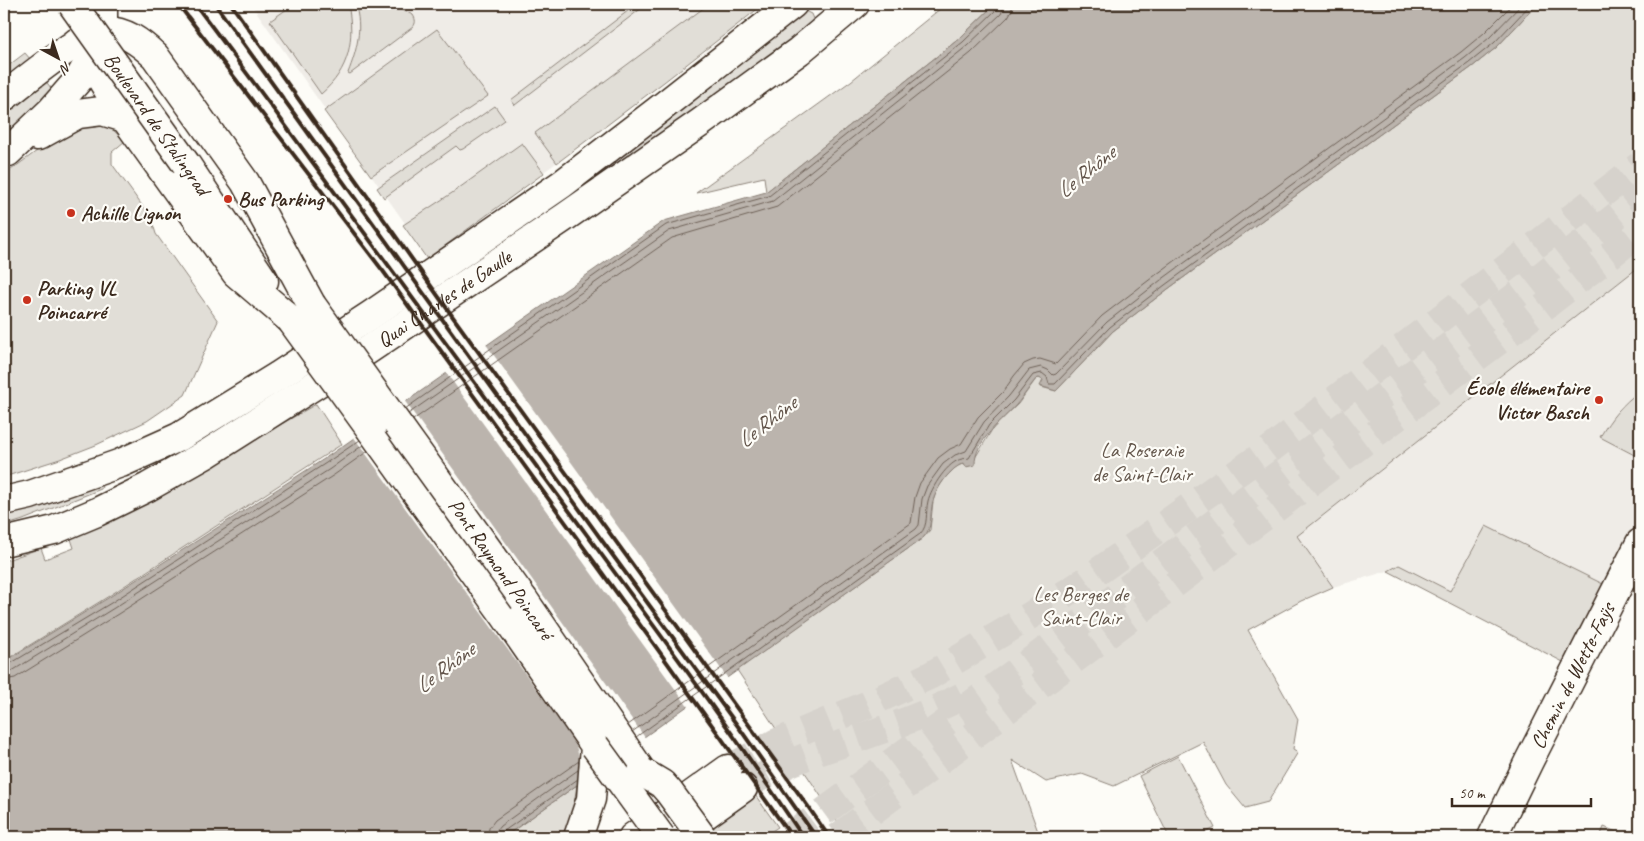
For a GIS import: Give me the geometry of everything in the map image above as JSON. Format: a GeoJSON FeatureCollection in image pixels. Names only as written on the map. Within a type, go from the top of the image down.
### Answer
{"type":"FeatureCollection","features":[{"type":"Feature","properties":{"kind":"main road","name":"Boulevard de Stalingrad"},"geometry":{"type":"LineString","coordinates":[[72,4],[186,164],[301,312]]}},
{"type":"Feature","properties":{"kind":"main road","name":"Boulevard de Stalingrad"},"geometry":{"type":"LineString","coordinates":[[93,4],[301,312]]}},
{"type":"Feature","properties":{"kind":"main road"},"geometry":{"type":"LineString","coordinates":[[4,97],[84,51],[103,30],[103,4]]}},
{"type":"Feature","properties":{"kind":"main road","name":"Quai Charles de Gaulle"},"geometry":{"type":"LineString","coordinates":[[4,501],[30,495],[121,463],[179,436],[278,376],[371,315],[562,184],[792,4]]}},
{"type":"Feature","properties":{"kind":"main road","name":"Quai Charles de Gaulle"},"geometry":{"type":"LineString","coordinates":[[4,542],[54,530],[97,512],[208,453],[340,369],[468,284],[700,123],[810,42],[856,4]]}},
{"type":"Feature","properties":{"kind":"main road"},"geometry":{"type":"LineString","coordinates":[[103,30],[123,34],[140,42],[156,56],[245,182],[301,312]]}},
{"type":"Feature","properties":{"kind":"main road"},"geometry":{"type":"LineString","coordinates":[[84,51],[132,129],[236,272],[301,312]]}},
{"type":"Feature","properties":{"kind":"main road"},"geometry":{"type":"LineString","coordinates":[[6,154],[61,101],[79,80],[84,51]]}},
{"type":"Feature","properties":{"kind":"main road"},"geometry":{"type":"LineString","coordinates":[[6,154],[78,114],[102,111],[132,129]]}},
{"type":"Feature","properties":{"kind":"main road","name":"Pont Raymond Poincaré"},"geometry":{"type":"LineString","coordinates":[[301,312],[505,616],[661,837]]}},
{"type":"Feature","properties":{"kind":"main road","name":"Pont Raymond Poincaré"},"geometry":{"type":"LineString","coordinates":[[301,312],[524,600],[687,837]]}},
{"type":"Feature","properties":{"kind":"main road"},"geometry":{"type":"LineString","coordinates":[[4,552],[54,530]]}},
{"type":"Feature","properties":{"kind":"main road","name":"Chemin de Wette-Faÿs"},"geometry":{"type":"LineString","coordinates":[[1492,837],[1640,543]]}},
{"type":"Feature","properties":{"kind":"main road"},"geometry":{"type":"LineString","coordinates":[[578,837],[590,799],[595,746]]}},
{"type":"Feature","properties":{"kind":"main road"},"geometry":{"type":"LineString","coordinates":[[642,772],[662,784],[702,837]]}},
{"type":"Feature","properties":{"kind":"main road"},"geometry":{"type":"LineString","coordinates":[[633,837],[736,778],[674,837]]}},
{"type":"Feature","properties":{"kind":"shaded area"},"geometry":{"type":"Polygon","coordinates":[[[251,4],[762,4],[599,132],[428,256],[251,4]]]}},
{"type":"Feature","properties":{"kind":"shaded area"},"geometry":{"type":"Polygon","coordinates":[[[1640,266],[1640,391],[1620,407],[1600,437],[1640,458],[1640,517],[1565,663],[1388,571],[1333,587],[1296,536],[1640,266]]]}},
{"type":"Feature","properties":{"kind":"green space"},"geometry":{"type":"Polygon","coordinates":[[[294,4],[348,4],[351,30],[348,53],[338,74],[321,94],[270,21],[294,4]]]}},
{"type":"Feature","properties":{"kind":"green space"},"geometry":{"type":"Polygon","coordinates":[[[355,4],[389,4],[413,15],[415,24],[350,74],[348,73],[354,56],[359,30],[355,4]]]}},
{"type":"Feature","properties":{"kind":"green space"},"geometry":{"type":"Polygon","coordinates":[[[637,4],[647,4],[515,105],[511,100],[637,4]]]}},
{"type":"Feature","properties":{"kind":"green space"},"geometry":{"type":"Polygon","coordinates":[[[709,4],[764,4],[557,163],[535,133],[709,4]]]}},
{"type":"Feature","properties":{"kind":"green space"},"geometry":{"type":"Polygon","coordinates":[[[946,4],[995,4],[960,38],[766,192],[764,177],[696,193],[851,81],[946,4]]]}},
{"type":"Feature","properties":{"kind":"green space","name":"Les Berges de Saint-Clair"},"geometry":{"type":"Polygon","coordinates":[[[1537,4],[1640,4],[1640,266],[1297,536],[1333,587],[1301,601],[1248,630],[1298,719],[1293,749],[1298,752],[1268,802],[1245,808],[1226,785],[1203,742],[1114,786],[1082,774],[1046,782],[1012,760],[1040,837],[848,837],[737,670],[923,538],[930,530],[933,501],[937,490],[945,478],[956,467],[975,458],[993,428],[1018,404],[1036,379],[1044,380],[1041,387],[1056,391],[1113,331],[1472,67],[1497,47],[1537,4]]]}},
{"type":"Feature","properties":{"kind":"green space"},"geometry":{"type":"Polygon","coordinates":[[[805,11],[811,14],[813,19],[810,25],[737,83],[582,190],[578,185],[800,13],[805,11]]]}},
{"type":"Feature","properties":{"kind":"green space"},"geometry":{"type":"Polygon","coordinates":[[[437,29],[488,96],[371,176],[324,111],[437,29]]]}},
{"type":"Feature","properties":{"kind":"green space"},"geometry":{"type":"Polygon","coordinates":[[[25,53],[31,60],[4,81],[4,69],[25,53]]]}},
{"type":"Feature","properties":{"kind":"green space"},"geometry":{"type":"Polygon","coordinates":[[[45,80],[57,96],[4,139],[4,111],[45,80]]]}},
{"type":"Feature","properties":{"kind":"green space"},"geometry":{"type":"Polygon","coordinates":[[[495,106],[505,120],[463,149],[460,150],[456,146],[384,198],[377,188],[495,106]]]}},
{"type":"Feature","properties":{"kind":"green space"},"geometry":{"type":"Polygon","coordinates":[[[101,123],[112,129],[125,141],[112,152],[112,164],[151,218],[156,234],[218,321],[185,395],[147,421],[96,445],[4,477],[4,175],[56,137],[73,128],[101,123]]]}},
{"type":"Feature","properties":{"kind":"green space"},"geometry":{"type":"Polygon","coordinates":[[[522,143],[544,173],[427,259],[403,225],[522,143]]]}},
{"type":"Feature","properties":{"kind":"green space"},"geometry":{"type":"Polygon","coordinates":[[[1640,391],[1640,458],[1600,437],[1617,412],[1640,391]]]}},
{"type":"Feature","properties":{"kind":"green space"},"geometry":{"type":"Polygon","coordinates":[[[316,404],[342,444],[109,596],[4,661],[4,561],[41,548],[45,559],[74,548],[70,536],[211,465],[316,404]]]}},
{"type":"Feature","properties":{"kind":"green space"},"geometry":{"type":"Polygon","coordinates":[[[100,484],[101,489],[4,526],[4,516],[21,512],[100,484]]]}},
{"type":"Feature","properties":{"kind":"green space"},"geometry":{"type":"Polygon","coordinates":[[[1486,526],[1605,585],[1565,663],[1388,571],[1399,565],[1450,591],[1486,526]]]}},
{"type":"Feature","properties":{"kind":"green space"},"geometry":{"type":"Polygon","coordinates":[[[1178,756],[1215,828],[1196,837],[1169,837],[1139,776],[1178,756]]]}},
{"type":"Feature","properties":{"kind":"green space"},"geometry":{"type":"Polygon","coordinates":[[[577,785],[573,810],[562,837],[504,837],[577,785]]]}},
{"type":"Feature","properties":{"kind":"green space"},"geometry":{"type":"Polygon","coordinates":[[[753,792],[778,827],[763,837],[726,837],[720,835],[715,837],[691,837],[753,792]]]}},
{"type":"Feature","properties":{"kind":"green space"},"geometry":{"type":"Polygon","coordinates":[[[1604,827],[1629,837],[1600,837],[1604,827]]]}},
{"type":"Feature","properties":{"kind":"water","name":"Le Rhône"},"geometry":{"type":"Polygon","coordinates":[[[995,4],[1537,4],[1497,47],[1472,67],[1113,331],[1056,391],[1040,386],[1043,380],[1036,379],[1017,404],[984,439],[976,456],[975,465],[966,467],[964,463],[959,465],[941,484],[932,506],[929,529],[923,538],[504,837],[4,837],[4,662],[108,598],[324,459],[664,221],[766,192],[960,38],[995,4]]]}},
{"type":"Feature","properties":{"kind":"pier"},"geometry":{"type":"Polygon","coordinates":[[[485,343],[729,680],[689,708],[445,371],[485,343]]]}},
{"type":"Feature","properties":{"kind":"pier"},"geometry":{"type":"Polygon","coordinates":[[[404,400],[646,739],[578,788],[579,757],[571,737],[353,436],[404,400]]]}},
{"type":"Feature","properties":{"kind":"tunnel"},"geometry":{"type":"LineString","coordinates":[[728,769],[775,743],[864,706],[931,675],[1079,585],[1268,451],[1640,165]]}},
{"type":"Feature","properties":{"kind":"tunnel"},"geometry":{"type":"LineString","coordinates":[[789,837],[1044,651],[1525,289],[1640,197]]}},
{"type":"Feature","properties":{"kind":"tunnel"},"geometry":{"type":"LineString","coordinates":[[838,837],[1540,310],[1640,232]]}},
{"type":"Feature","properties":{"kind":"tunnel"},"geometry":{"type":"LineString","coordinates":[[743,788],[770,772],[798,760],[912,719],[966,694]]}},
{"type":"Feature","properties":{"kind":"railway"},"geometry":{"type":"LineString","coordinates":[[178,4],[383,271],[792,837]]}},
{"type":"Feature","properties":{"kind":"railway"},"geometry":{"type":"LineString","coordinates":[[195,4],[671,649],[803,837]]}},
{"type":"Feature","properties":{"kind":"railway"},"geometry":{"type":"LineString","coordinates":[[215,4],[740,729],[816,837]]}},
{"type":"Feature","properties":{"kind":"railway"},"geometry":{"type":"LineString","coordinates":[[231,4],[453,317],[829,837]]}},
{"type":"Feature","properties":{"kind":"place","name":"Bus Parking"},"geometry":{"type":"Point","coordinates":[228,199]}},
{"type":"Feature","properties":{"kind":"place","name":"Achille Lignon"},"geometry":{"type":"Point","coordinates":[71,213]}},
{"type":"Feature","properties":{"kind":"place","name":"Parking VL Poincarré"},"geometry":{"type":"Point","coordinates":[27,300]}},
{"type":"Feature","properties":{"kind":"place","name":"École élémentaire Victor Basch"},"geometry":{"type":"Point","coordinates":[1599,400]}},
{"type":"Feature","properties":{"kind":"park label","name":"La Roseraie de Saint-Clair"},"geometry":{"type":"Point","coordinates":[1142,462]}}]}
